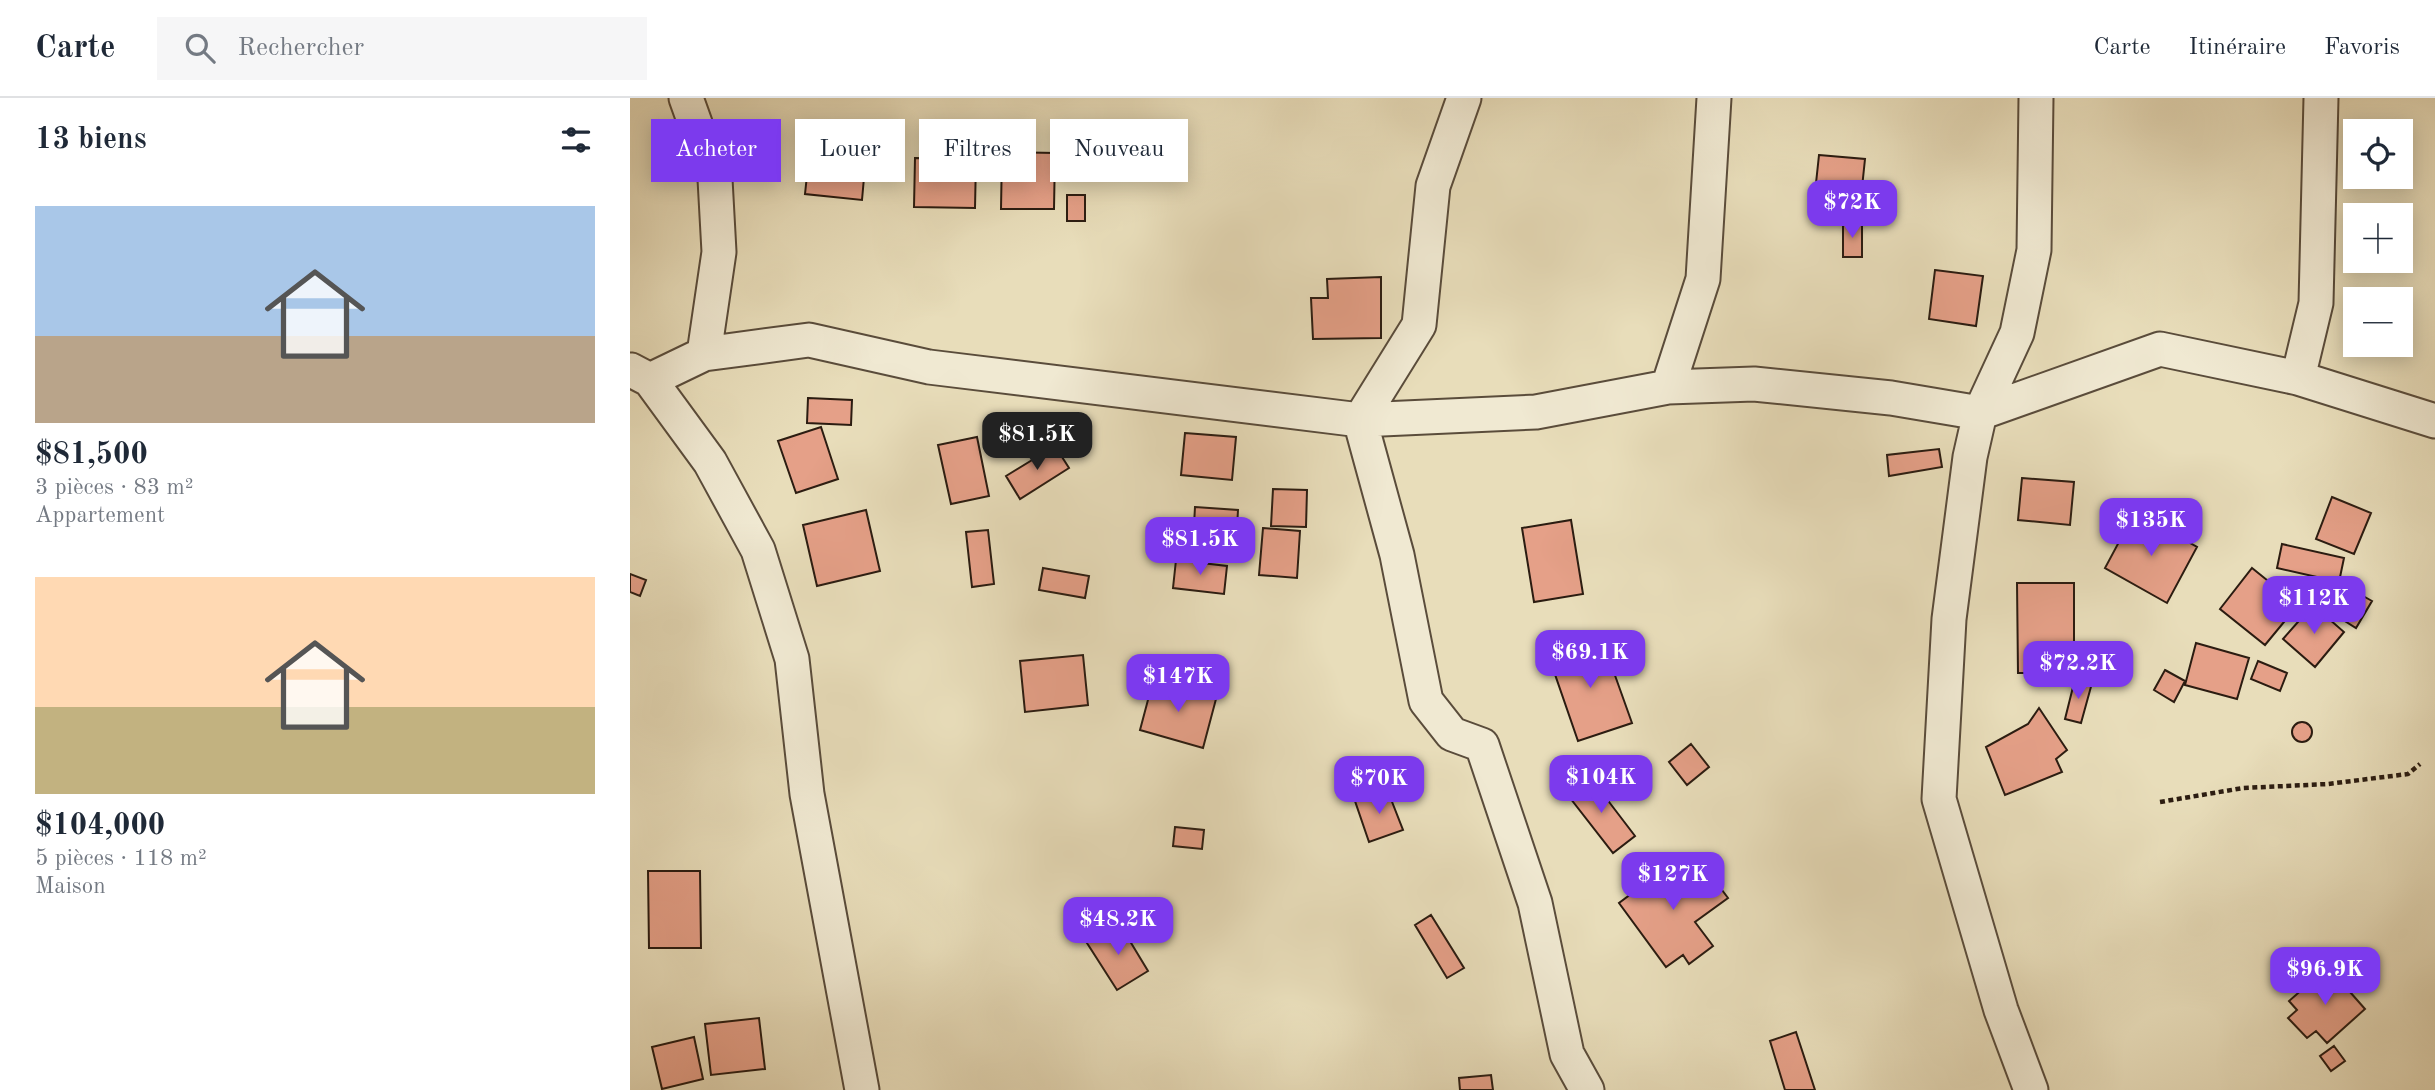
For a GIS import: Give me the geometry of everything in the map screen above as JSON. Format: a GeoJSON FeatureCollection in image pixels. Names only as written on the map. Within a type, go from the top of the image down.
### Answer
{"type":"FeatureCollection","features":[{"type":"Feature","properties":{"kind":"street"},"geometry":{"type":"LineString","coordinates":[[686,98],[715,179],[719,251],[704,354]]}},
{"type":"Feature","properties":{"kind":"street"},"geometry":{"type":"LineString","coordinates":[[1464,98],[1433,186],[1419,325],[1360,420],[1397,555],[1426,701],[1452,734],[1482,745],[1535,903],[1567,1054],[1587,1090]]}},
{"type":"Feature","properties":{"kind":"street"},"geometry":{"type":"LineString","coordinates":[[1668,387],[1703,279],[1714,98]]}},
{"type":"Feature","properties":{"kind":"street"},"geometry":{"type":"LineString","coordinates":[[2031,1090],[2001,1010],[1939,799],[1949,619],[1970,457],[1980,413],[2017,333],[2034,250],[2036,98]]}},
{"type":"Feature","properties":{"kind":"street"},"geometry":{"type":"LineString","coordinates":[[2298,378],[2316,303],[2321,98]]}},
{"type":"Feature","properties":{"kind":"street"},"geometry":{"type":"LineString","coordinates":[[862,1090],[807,794],[792,659],[758,550],[710,462],[640,374],[704,354],[809,340],[929,367],[1360,420],[1536,412],[1668,387],[1754,384],[1891,398],[1980,413],[2160,349],[2298,378],[2435,421]]}},
{"type":"Feature","properties":{"kind":"path"},"geometry":{"type":"LineString","coordinates":[[2160,802],[2243,788],[2328,784],[2408,774],[2420,764]]}},
{"type":"Feature","properties":{"kind":"building"},"geometry":{"type":"Polygon","coordinates":[[[1036,153],[1050,153],[1050,182],[1054,182],[1054,209],[1001,209],[1001,182],[1036,182],[1036,153]]]}},
{"type":"Feature","properties":{"kind":"building"},"geometry":{"type":"Polygon","coordinates":[[[1819,155],[1865,159],[1860,207],[1814,202],[1819,155]]]}},
{"type":"Feature","properties":{"kind":"building"},"geometry":{"type":"Polygon","coordinates":[[[915,158],[919,158],[919,182],[976,182],[975,208],[914,207],[915,158]]]}},
{"type":"Feature","properties":{"kind":"building"},"geometry":{"type":"Polygon","coordinates":[[[806,182],[864,182],[862,200],[805,194],[806,182]]]}},
{"type":"Feature","properties":{"kind":"building"},"geometry":{"type":"Polygon","coordinates":[[[1067,195],[1085,195],[1085,221],[1067,221],[1067,195]]]}},
{"type":"Feature","properties":{"kind":"building"},"geometry":{"type":"Polygon","coordinates":[[[1843,222],[1862,222],[1862,257],[1843,257],[1843,222]]]}},
{"type":"Feature","properties":{"kind":"building"},"geometry":{"type":"Polygon","coordinates":[[[1935,270],[1983,276],[1976,326],[1929,319],[1935,270]]]}},
{"type":"Feature","properties":{"kind":"building"},"geometry":{"type":"Polygon","coordinates":[[[1381,277],[1381,338],[1313,339],[1311,298],[1328,298],[1327,279],[1381,277]]]}},
{"type":"Feature","properties":{"kind":"building"},"geometry":{"type":"Polygon","coordinates":[[[808,398],[852,400],[851,425],[807,423],[808,398]]]}},
{"type":"Feature","properties":{"kind":"building"},"geometry":{"type":"Polygon","coordinates":[[[821,427],[838,479],[796,493],[778,441],[821,427]]]}},
{"type":"Feature","properties":{"kind":"building"},"geometry":{"type":"Polygon","coordinates":[[[1185,433],[1236,437],[1232,480],[1181,475],[1185,433]]]}},
{"type":"Feature","properties":{"kind":"building"},"geometry":{"type":"Polygon","coordinates":[[[977,437],[989,496],[951,504],[938,445],[977,437]]]}},
{"type":"Feature","properties":{"kind":"building"},"geometry":{"type":"Polygon","coordinates":[[[1055,446],[1069,468],[1020,499],[1006,476],[1055,446]]]}},
{"type":"Feature","properties":{"kind":"building"},"geometry":{"type":"Polygon","coordinates":[[[1939,449],[1942,467],[1889,476],[1887,455],[1939,449]]]}},
{"type":"Feature","properties":{"kind":"building"},"geometry":{"type":"Polygon","coordinates":[[[2022,478],[2074,482],[2070,525],[2018,520],[2022,478]]]}},
{"type":"Feature","properties":{"kind":"building"},"geometry":{"type":"Polygon","coordinates":[[[1273,489],[1307,490],[1306,527],[1271,526],[1273,489]]]}},
{"type":"Feature","properties":{"kind":"building"},"geometry":{"type":"Polygon","coordinates":[[[2332,497],[2371,513],[2354,554],[2316,539],[2332,497]]]}},
{"type":"Feature","properties":{"kind":"building"},"geometry":{"type":"Polygon","coordinates":[[[1195,507],[1238,510],[1237,528],[1194,525],[1195,507]]]}},
{"type":"Feature","properties":{"kind":"building"},"geometry":{"type":"Polygon","coordinates":[[[866,510],[880,571],[817,586],[803,525],[866,510]]]}},
{"type":"Feature","properties":{"kind":"building"},"geometry":{"type":"Polygon","coordinates":[[[2135,512],[2197,547],[2167,603],[2105,568],[2135,512]]]}},
{"type":"Feature","properties":{"kind":"building"},"geometry":{"type":"Polygon","coordinates":[[[1571,520],[1583,594],[1534,602],[1522,528],[1571,520]]]}},
{"type":"Feature","properties":{"kind":"building"},"geometry":{"type":"Polygon","coordinates":[[[1263,528],[1300,531],[1297,578],[1259,575],[1263,528]]]}},
{"type":"Feature","properties":{"kind":"building"},"geometry":{"type":"Polygon","coordinates":[[[988,530],[994,584],[972,587],[966,532],[988,530]]]}},
{"type":"Feature","properties":{"kind":"building"},"geometry":{"type":"Polygon","coordinates":[[[1181,533],[1231,537],[1230,557],[1180,553],[1181,533]]]}},
{"type":"Feature","properties":{"kind":"building"},"geometry":{"type":"Polygon","coordinates":[[[2282,544],[2344,558],[2339,582],[2277,568],[2282,544]]]}},
{"type":"Feature","properties":{"kind":"building"},"geometry":{"type":"Polygon","coordinates":[[[1176,560],[1227,566],[1224,594],[1173,588],[1176,560]]]}},
{"type":"Feature","properties":{"kind":"building"},"geometry":{"type":"Polygon","coordinates":[[[1043,568],[1089,576],[1085,598],[1039,590],[1043,568]]]}},
{"type":"Feature","properties":{"kind":"building"},"geometry":{"type":"Polygon","coordinates":[[[2252,568],[2298,605],[2265,645],[2220,609],[2252,568]]]}},
{"type":"Feature","properties":{"kind":"building"},"geometry":{"type":"Polygon","coordinates":[[[630,574],[646,580],[640,596],[630,592],[630,574]]]}},
{"type":"Feature","properties":{"kind":"building"},"geometry":{"type":"Polygon","coordinates":[[[2017,583],[2074,583],[2074,673],[2018,673],[2017,583]]]}},
{"type":"Feature","properties":{"kind":"building"},"geometry":{"type":"Polygon","coordinates":[[[2356,592],[2372,601],[2356,628],[2340,618],[2356,592]]]}},
{"type":"Feature","properties":{"kind":"building"},"geometry":{"type":"Polygon","coordinates":[[[2313,605],[2344,632],[2315,667],[2283,639],[2313,605]]]}},
{"type":"Feature","properties":{"kind":"building"},"geometry":{"type":"Polygon","coordinates":[[[1602,639],[1632,723],[1578,741],[1549,657],[1602,639]]]}},
{"type":"Feature","properties":{"kind":"building"},"geometry":{"type":"Polygon","coordinates":[[[2196,643],[2249,658],[2237,699],[2185,685],[2196,643]]]}},
{"type":"Feature","properties":{"kind":"building"},"geometry":{"type":"Polygon","coordinates":[[[1083,655],[1088,705],[1025,712],[1020,661],[1083,655]]]}},
{"type":"Feature","properties":{"kind":"building"},"geometry":{"type":"Polygon","coordinates":[[[2258,661],[2287,673],[2280,691],[2251,679],[2258,661]]]}},
{"type":"Feature","properties":{"kind":"building"},"geometry":{"type":"Polygon","coordinates":[[[2165,670],[2185,681],[2174,702],[2154,690],[2165,670]]]}},
{"type":"Feature","properties":{"kind":"building"},"geometry":{"type":"Polygon","coordinates":[[[2075,679],[2092,683],[2081,723],[2065,719],[2075,679]]]}},
{"type":"Feature","properties":{"kind":"building"},"geometry":{"type":"Polygon","coordinates":[[[1153,681],[1216,699],[1203,748],[1140,730],[1153,681]]]}},
{"type":"Feature","properties":{"kind":"building"},"geometry":{"type":"Polygon","coordinates":[[[2039,708],[2067,750],[2056,759],[2062,772],[2005,795],[1986,747],[2028,724],[2039,708]]]}},
{"type":"Feature","properties":{"kind":"building"},"geometry":{"type":"Polygon","coordinates":[[[2302,722],[2309,725],[2312,732],[2309,739],[2302,742],[2295,739],[2292,732],[2295,725],[2302,722]]]}},
{"type":"Feature","properties":{"kind":"building"},"geometry":{"type":"Polygon","coordinates":[[[1691,744],[1709,767],[1687,785],[1669,762],[1691,744]]]}},
{"type":"Feature","properties":{"kind":"building"},"geometry":{"type":"Polygon","coordinates":[[[1590,777],[1635,836],[1613,853],[1567,794],[1590,777]]]}},
{"type":"Feature","properties":{"kind":"building"},"geometry":{"type":"Polygon","coordinates":[[[1387,789],[1403,830],[1369,842],[1355,801],[1387,789]]]}},
{"type":"Feature","properties":{"kind":"building"},"geometry":{"type":"Polygon","coordinates":[[[1175,827],[1204,830],[1202,849],[1173,846],[1175,827]]]}},
{"type":"Feature","properties":{"kind":"building"},"geometry":{"type":"Polygon","coordinates":[[[1652,864],[1671,889],[1703,865],[1728,898],[1695,922],[1713,946],[1689,964],[1683,955],[1666,967],[1619,903],[1635,891],[1628,882],[1652,864]]]}},
{"type":"Feature","properties":{"kind":"building"},"geometry":{"type":"Polygon","coordinates":[[[648,871],[700,871],[701,948],[649,948],[648,871]]]}},
{"type":"Feature","properties":{"kind":"building"},"geometry":{"type":"Polygon","coordinates":[[[1431,915],[1464,968],[1447,978],[1415,925],[1431,915]]]}},
{"type":"Feature","properties":{"kind":"building"},"geometry":{"type":"Polygon","coordinates":[[[1119,923],[1148,971],[1117,990],[1087,943],[1119,923]]]}},
{"type":"Feature","properties":{"kind":"building"},"geometry":{"type":"Polygon","coordinates":[[[2328,967],[2365,1009],[2327,1043],[2316,1031],[2307,1038],[2288,1018],[2297,1010],[2289,1001],[2328,967]]]}},
{"type":"Feature","properties":{"kind":"building"},"geometry":{"type":"Polygon","coordinates":[[[759,1018],[765,1069],[711,1075],[705,1024],[759,1018]]]}},
{"type":"Feature","properties":{"kind":"building"},"geometry":{"type":"Polygon","coordinates":[[[1796,1032],[1815,1090],[1785,1090],[1770,1041],[1796,1032]]]}},
{"type":"Feature","properties":{"kind":"building"},"geometry":{"type":"Polygon","coordinates":[[[694,1037],[703,1079],[662,1089],[652,1047],[694,1037]]]}},
{"type":"Feature","properties":{"kind":"building"},"geometry":{"type":"Polygon","coordinates":[[[2334,1046],[2345,1061],[2331,1071],[2320,1056],[2334,1046]]]}},
{"type":"Feature","properties":{"kind":"building"},"geometry":{"type":"Polygon","coordinates":[[[1491,1075],[1493,1090],[1460,1090],[1459,1078],[1491,1075]]]}}]}
